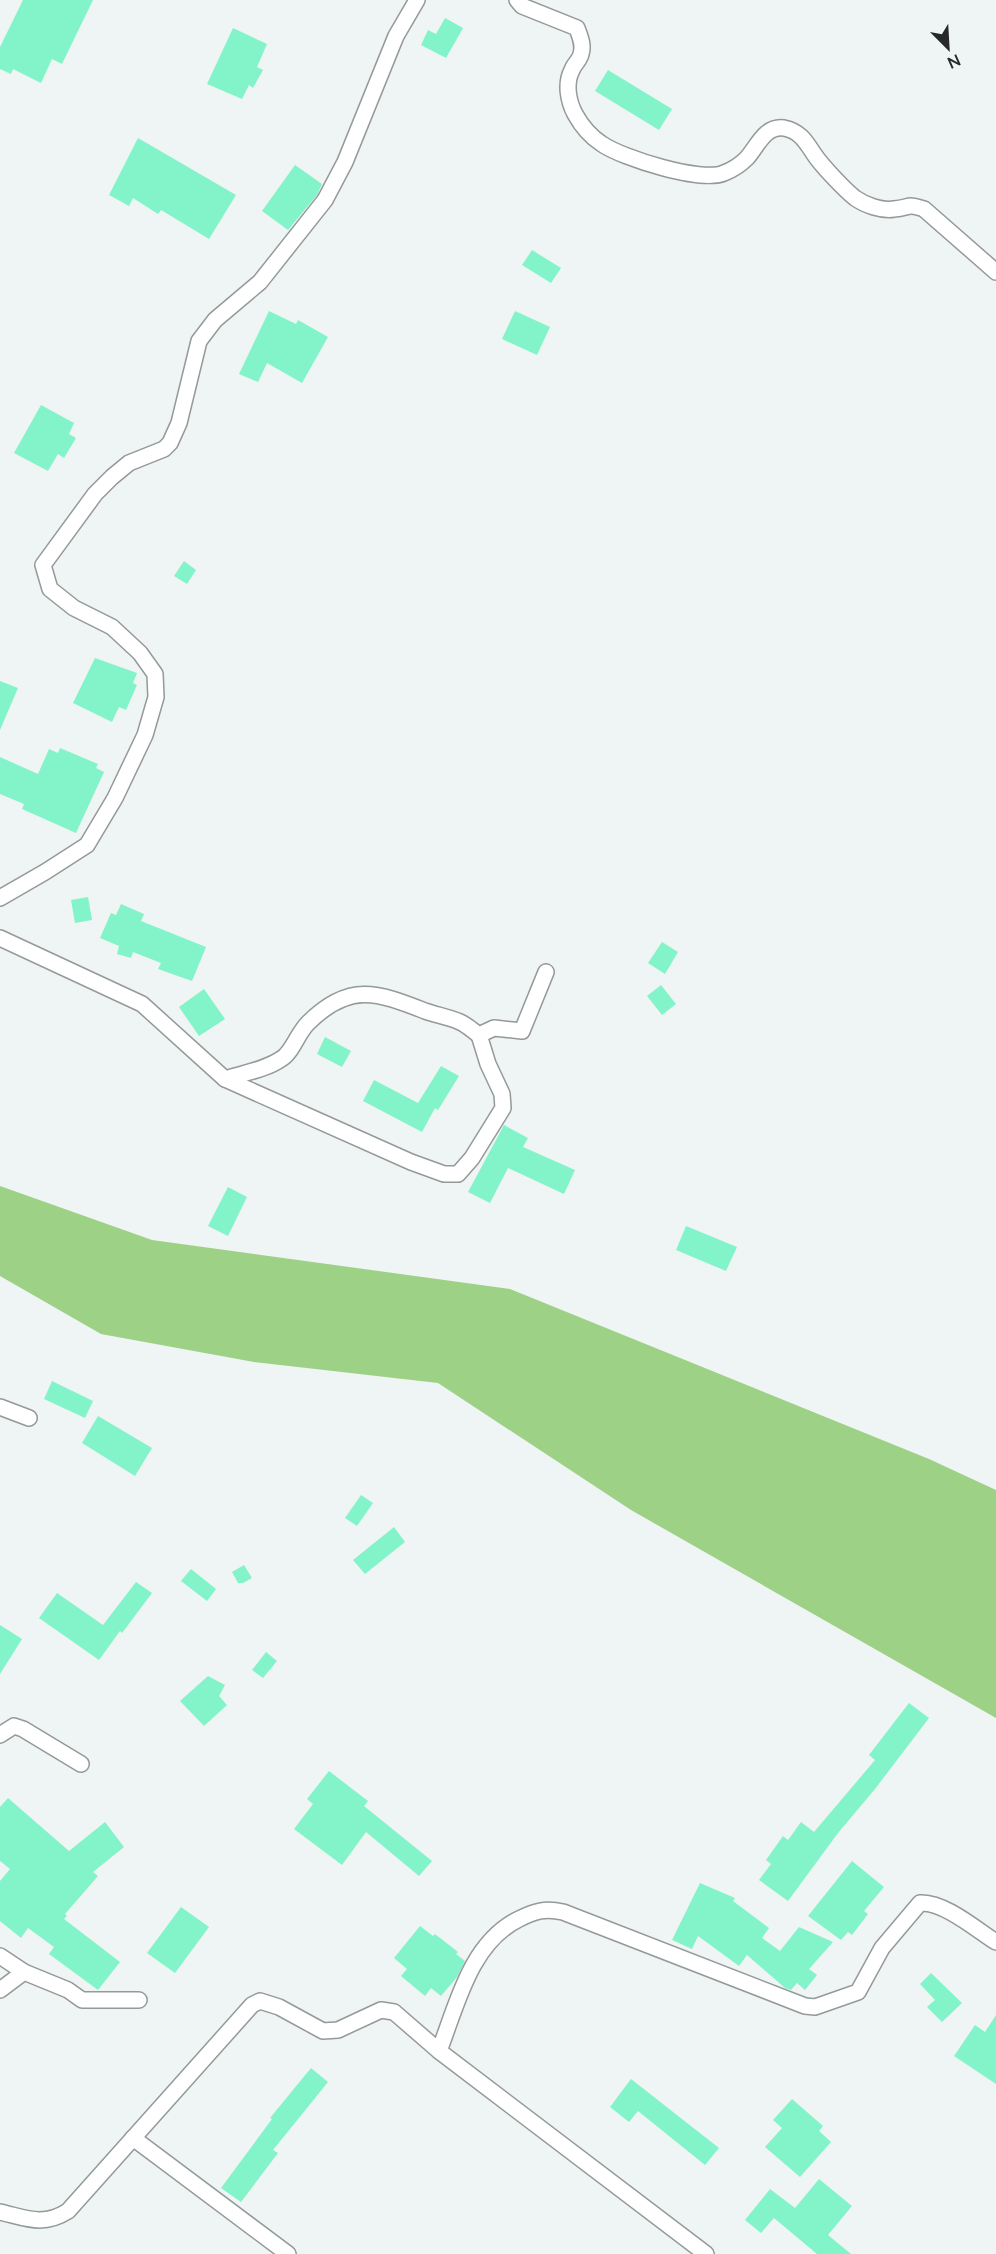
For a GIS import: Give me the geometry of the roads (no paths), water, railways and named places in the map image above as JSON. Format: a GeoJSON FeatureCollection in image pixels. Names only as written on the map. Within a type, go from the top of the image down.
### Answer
{"type":"FeatureCollection","features":[{"type":"Feature","properties":{"kind":"street"},"geometry":{"type":"LineString","coordinates":[[0,898],[87,845],[114,798],[145,735],[156,697],[155,674],[140,653],[112,627],[74,608],[50,589],[43,565],[95,494],[112,477],[129,463],[164,449],[170,443],[179,423],[199,341],[215,320],[261,282],[325,200],[345,162],[396,36],[417,0]]}},
{"type":"Feature","properties":{"kind":"street"},"geometry":{"type":"LineString","coordinates":[[517,0],[522,6],[577,28],[582,42],[581,55],[571,71],[567,87],[582,126],[610,150],[631,159],[689,174],[712,176],[730,170],[747,158],[766,134],[783,128],[797,133],[807,142],[815,155],[855,198],[875,207],[894,209],[909,204],[924,209],[996,272]]}},
{"type":"Feature","properties":{"kind":"street"},"geometry":{"type":"LineString","coordinates":[[0,938],[142,1004],[225,1079],[411,1162],[444,1174],[458,1174],[472,1158],[503,1108],[502,1094],[488,1064],[479,1035],[460,1022],[386,996],[358,994],[327,1008],[308,1023],[294,1040],[284,1058],[270,1065],[225,1079]]}},
{"type":"Feature","properties":{"kind":"street"},"geometry":{"type":"LineString","coordinates":[[479,1035],[494,1028],[522,1031],[546,972]]}},
{"type":"Feature","properties":{"kind":"street"},"geometry":{"type":"LineString","coordinates":[[0,1407],[29,1418]]}},
{"type":"Feature","properties":{"kind":"street"},"geometry":{"type":"LineString","coordinates":[[0,1736],[14,1726],[23,1729],[81,1764]]}},
{"type":"Feature","properties":{"kind":"street"},"geometry":{"type":"LineString","coordinates":[[439,2051],[471,1969],[488,1942],[498,1932],[536,1910],[551,1909],[563,1912],[805,2006],[815,2007],[858,1992],[882,1948],[920,1903],[928,1903],[944,1909],[996,1942]]}},
{"type":"Feature","properties":{"kind":"street"},"geometry":{"type":"LineString","coordinates":[[0,1956],[24,1972],[68,1990],[82,2000],[139,2000]]}},
{"type":"Feature","properties":{"kind":"street"},"geometry":{"type":"LineString","coordinates":[[0,1990],[24,1972]]}},
{"type":"Feature","properties":{"kind":"street"},"geometry":{"type":"LineString","coordinates":[[0,2212],[17,2218],[35,2220],[60,2216],[68,2211],[252,2005],[260,2001],[279,2007],[323,2031],[338,2030],[381,2010],[394,2012],[439,2051],[706,2254]]}},
{"type":"Feature","properties":{"kind":"street"},"geometry":{"type":"LineString","coordinates":[[133,2138],[288,2254]]}}]}
